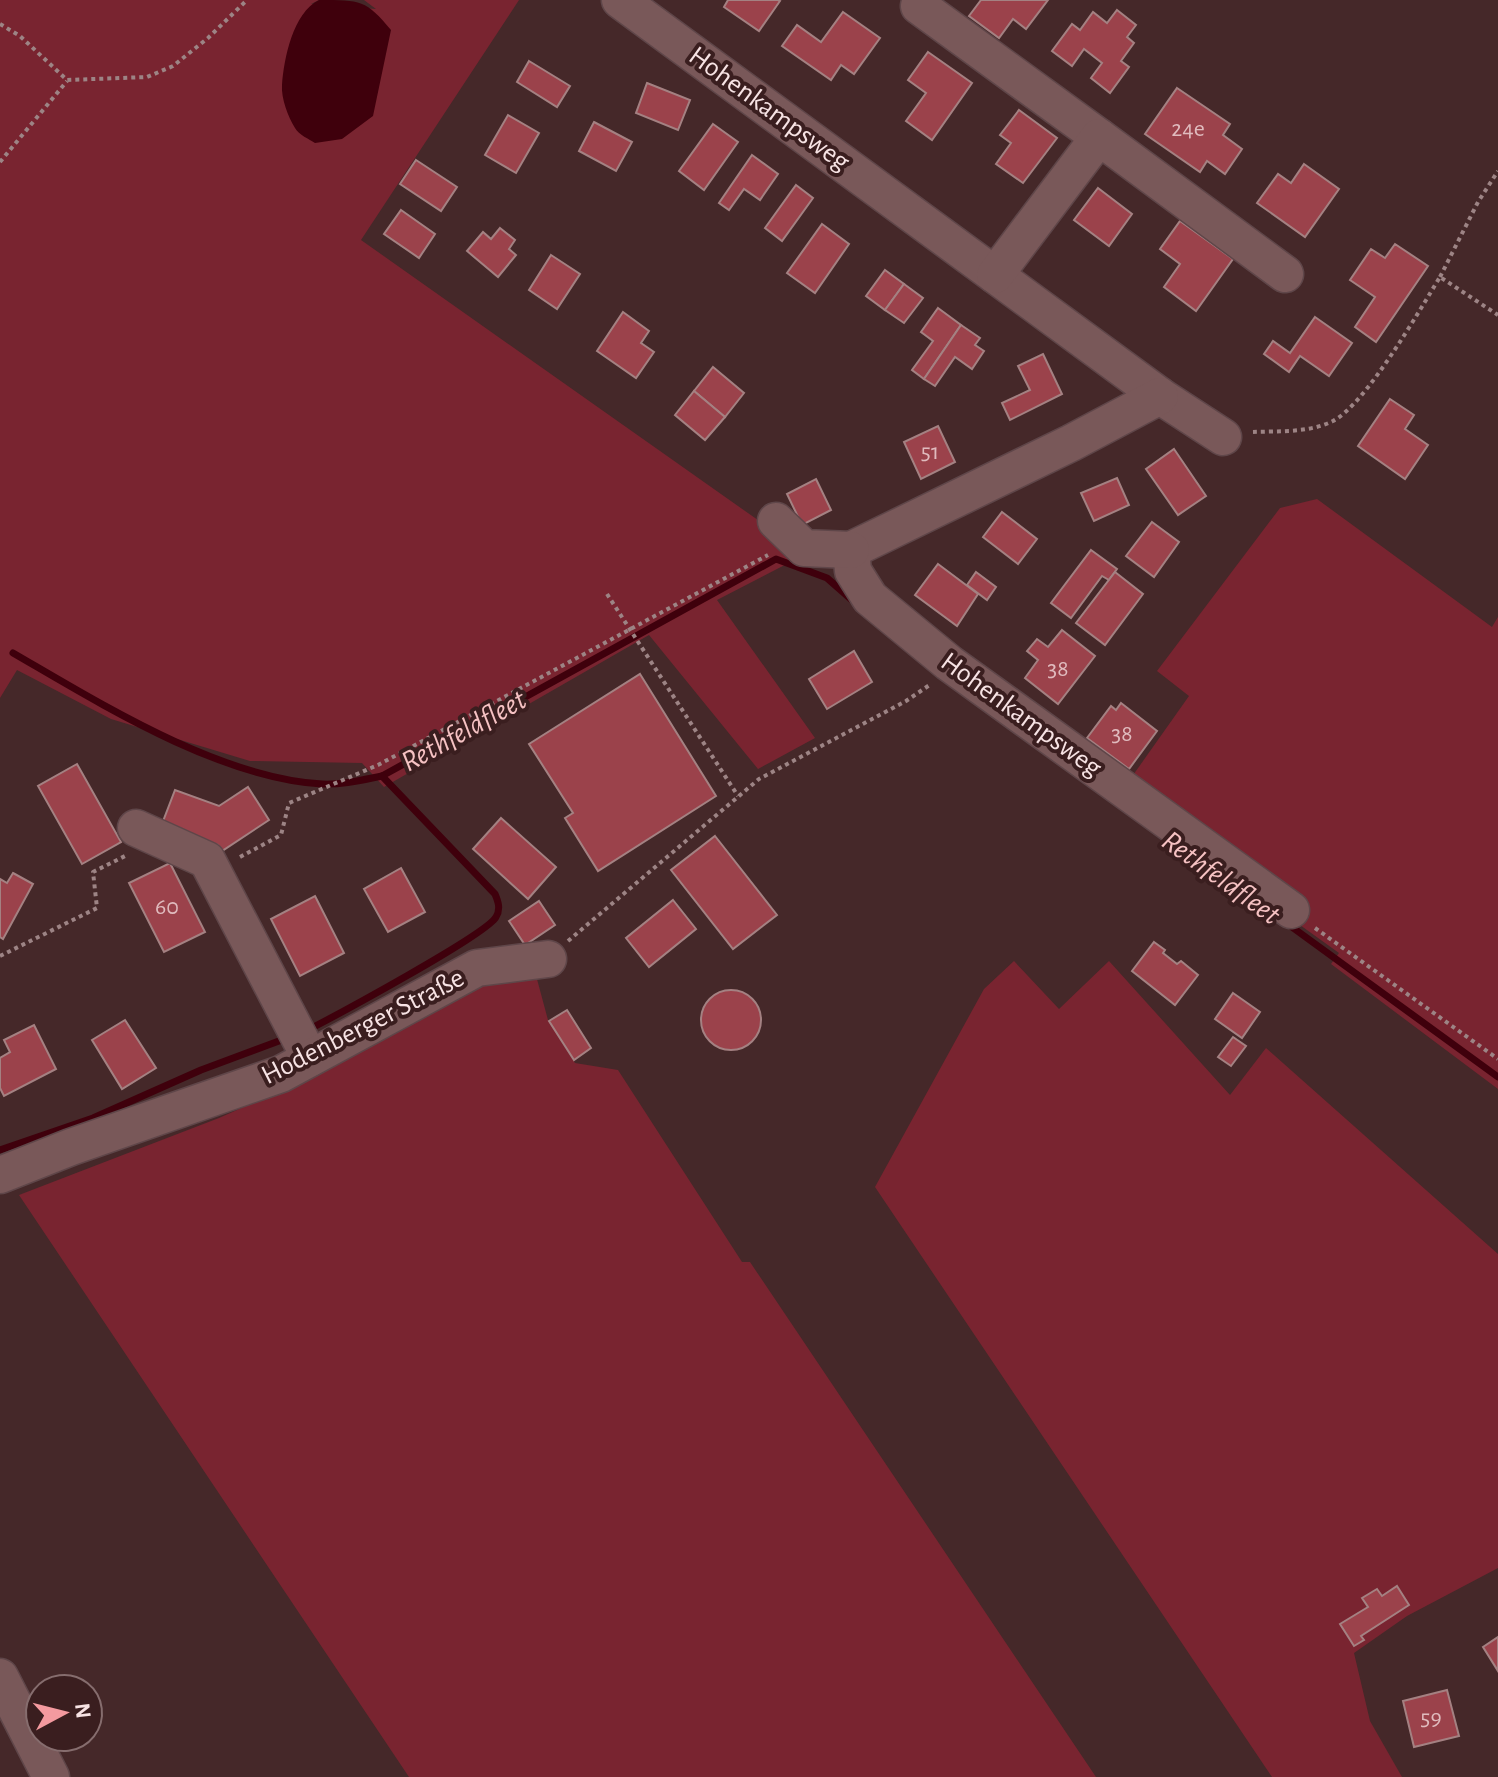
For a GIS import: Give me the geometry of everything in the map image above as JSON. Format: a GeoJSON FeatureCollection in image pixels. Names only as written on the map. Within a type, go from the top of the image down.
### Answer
{"type":"FeatureCollection","features":[{"type":"Feature","properties":{"kind":"street","name":"Hohenkampsweg"},"geometry":{"type":"LineString","coordinates":[[620,0],[1160,396],[1223,437]]}},
{"type":"Feature","properties":{"kind":"street"},"geometry":{"type":"LineString","coordinates":[[919,6],[1285,274]]}},
{"type":"Feature","properties":{"kind":"street"},"geometry":{"type":"LineString","coordinates":[[995,275],[1099,137]]}},
{"type":"Feature","properties":{"kind":"street"},"geometry":{"type":"LineString","coordinates":[[776,521],[804,548],[851,550],[1160,396]]}},
{"type":"Feature","properties":{"kind":"street","name":"Hohenkampsweg"},"geometry":{"type":"LineString","coordinates":[[851,550],[853,571],[870,598],[949,663],[1291,910]]}},
{"type":"Feature","properties":{"kind":"street"},"geometry":{"type":"LineString","coordinates":[[147,833],[207,860],[310,1058]]}},
{"type":"Feature","properties":{"kind":"street","name":"Hodenberger Straße"},"geometry":{"type":"LineString","coordinates":[[0,1175],[281,1074],[477,968],[548,959]]}},
{"type":"Feature","properties":{"kind":"street"},"geometry":{"type":"LineString","coordinates":[[0,1677],[51,1777]]}},
{"type":"Feature","properties":{"kind":"path"},"geometry":{"type":"LineString","coordinates":[[0,24],[20,36],[67,80],[147,77],[173,66],[208,38],[247,0]]}},
{"type":"Feature","properties":{"kind":"path"},"geometry":{"type":"LineString","coordinates":[[0,162],[67,80]]}},
{"type":"Feature","properties":{"kind":"path"},"geometry":{"type":"LineString","coordinates":[[1223,437],[1235,433],[1312,429],[1335,421],[1364,391],[1391,354],[1440,277],[1478,202],[1498,171]]}},
{"type":"Feature","properties":{"kind":"path"},"geometry":{"type":"LineString","coordinates":[[1440,277],[1498,315]]}},
{"type":"Feature","properties":{"kind":"path"},"geometry":{"type":"LineString","coordinates":[[213,872],[281,835],[289,803],[378,765],[774,552],[804,548]]}},
{"type":"Feature","properties":{"kind":"path"},"geometry":{"type":"LineString","coordinates":[[607,594],[738,797]]}},
{"type":"Feature","properties":{"kind":"path"},"geometry":{"type":"LineString","coordinates":[[548,959],[759,779],[906,701],[930,684],[949,663]]}},
{"type":"Feature","properties":{"kind":"path"},"geometry":{"type":"LineString","coordinates":[[0,956],[97,908],[93,872],[147,833]]}},
{"type":"Feature","properties":{"kind":"path"},"geometry":{"type":"LineString","coordinates":[[1291,910],[1498,1059]]}},
{"type":"Feature","properties":{"kind":"shaded area"},"geometry":{"type":"Polygon","coordinates":[[[0,0],[319,0],[311,4],[376,9],[364,0],[519,0],[361,240],[806,554],[717,600],[815,738],[758,769],[649,635],[384,787],[362,763],[250,761],[111,719],[17,670],[0,698],[0,0]]]}},
{"type":"Feature","properties":{"kind":"shaded area"},"geometry":{"type":"Polygon","coordinates":[[[319,0],[361,4],[391,30],[373,116],[342,139],[315,143],[299,133],[292,124],[282,85],[296,25],[310,6],[319,0]]]}},
{"type":"Feature","properties":{"kind":"shaded area"},"geometry":{"type":"Polygon","coordinates":[[[1317,499],[1492,627],[1498,617],[1498,1089],[1331,964],[1339,953],[1119,795],[1189,696],[1157,671],[1280,508],[1317,499]]]}},
{"type":"Feature","properties":{"kind":"shaded area"},"geometry":{"type":"Polygon","coordinates":[[[1014,961],[1059,1009],[1109,961],[1230,1095],[1266,1048],[1498,1254],[1498,1568],[1407,1616],[1354,1653],[1370,1721],[1402,1777],[1272,1777],[875,1187],[984,989],[1014,961]]]}},
{"type":"Feature","properties":{"kind":"shaded area"},"geometry":{"type":"Polygon","coordinates":[[[534,968],[548,1020],[575,1063],[618,1070],[742,1262],[750,1262],[1096,1777],[409,1777],[19,1195],[219,1118],[291,1086],[467,986],[534,968]]]}},
{"type":"Feature","properties":{"kind":"building"},"geometry":{"type":"Polygon","coordinates":[[[728,0],[780,1],[759,31],[724,7],[728,0]]]}},
{"type":"Feature","properties":{"kind":"building"},"geometry":{"type":"Polygon","coordinates":[[[981,0],[1048,0],[1026,29],[1013,19],[999,38],[969,16],[981,0]]]}},
{"type":"Feature","properties":{"kind":"building"},"geometry":{"type":"Polygon","coordinates":[[[1117,10],[1136,25],[1127,37],[1134,43],[1121,61],[1129,67],[1110,93],[1091,78],[1102,63],[1084,49],[1072,66],[1052,51],[1072,24],[1080,30],[1093,12],[1107,23],[1117,10]]]}},
{"type":"Feature","properties":{"kind":"building"},"geometry":{"type":"Polygon","coordinates":[[[843,12],[880,38],[854,74],[841,65],[831,80],[782,46],[797,25],[821,42],[843,12]]]}},
{"type":"Feature","properties":{"kind":"building"},"geometry":{"type":"Polygon","coordinates":[[[928,52],[972,83],[932,140],[906,121],[926,93],[908,80],[928,52]]]}},
{"type":"Feature","properties":{"kind":"building"},"geometry":{"type":"Polygon","coordinates":[[[529,61],[570,86],[557,107],[517,82],[529,61]]]}},
{"type":"Feature","properties":{"kind":"building"},"geometry":{"type":"Polygon","coordinates":[[[647,83],[690,100],[678,130],[636,113],[647,83]]]}},
{"type":"Feature","properties":{"kind":"building"},"geometry":{"type":"Polygon","coordinates":[[[1177,88],[1230,124],[1223,135],[1242,149],[1225,174],[1207,161],[1200,172],[1145,134],[1177,88]]]}},
{"type":"Feature","properties":{"kind":"building"},"geometry":{"type":"Polygon","coordinates":[[[1019,110],[1057,138],[1023,183],[996,164],[1011,143],[1000,135],[1019,110]]]}},
{"type":"Feature","properties":{"kind":"building"},"geometry":{"type":"Polygon","coordinates":[[[508,115],[539,133],[516,173],[485,155],[508,115]]]}},
{"type":"Feature","properties":{"kind":"building"},"geometry":{"type":"Polygon","coordinates":[[[594,122],[632,142],[616,171],[579,151],[594,122]]]}},
{"type":"Feature","properties":{"kind":"building"},"geometry":{"type":"Polygon","coordinates":[[[713,124],[738,142],[704,190],[679,171],[713,124]]]}},
{"type":"Feature","properties":{"kind":"building"},"geometry":{"type":"Polygon","coordinates":[[[752,155],[778,174],[760,200],[744,189],[729,210],[719,203],[752,155]]]}},
{"type":"Feature","properties":{"kind":"building"},"geometry":{"type":"Polygon","coordinates":[[[416,160],[457,187],[441,211],[400,184],[416,160]]]}},
{"type":"Feature","properties":{"kind":"building"},"geometry":{"type":"Polygon","coordinates":[[[1304,164],[1339,189],[1305,237],[1257,203],[1278,174],[1291,183],[1304,164]]]}},
{"type":"Feature","properties":{"kind":"building"},"geometry":{"type":"Polygon","coordinates":[[[796,185],[813,198],[782,241],[765,228],[796,185]]]}},
{"type":"Feature","properties":{"kind":"building"},"geometry":{"type":"Polygon","coordinates":[[[1098,188],[1132,214],[1109,246],[1074,220],[1098,188]]]}},
{"type":"Feature","properties":{"kind":"building"},"geometry":{"type":"Polygon","coordinates":[[[401,210],[435,234],[419,258],[384,234],[401,210]]]}},
{"type":"Feature","properties":{"kind":"building"},"geometry":{"type":"Polygon","coordinates":[[[1180,221],[1233,259],[1196,311],[1164,287],[1180,264],[1160,249],[1180,221]]]}},
{"type":"Feature","properties":{"kind":"building"},"geometry":{"type":"Polygon","coordinates":[[[822,224],[849,244],[815,293],[787,273],[822,224]]]}},
{"type":"Feature","properties":{"kind":"building"},"geometry":{"type":"Polygon","coordinates":[[[500,228],[515,240],[509,249],[516,255],[498,277],[467,251],[483,232],[491,239],[500,228]]]}},
{"type":"Feature","properties":{"kind":"building"},"geometry":{"type":"Polygon","coordinates":[[[1395,244],[1428,266],[1376,342],[1355,327],[1375,297],[1350,280],[1371,249],[1385,258],[1395,244]]]}},
{"type":"Feature","properties":{"kind":"building"},"geometry":{"type":"Polygon","coordinates":[[[551,255],[580,274],[557,309],[529,290],[551,255]]]}},
{"type":"Feature","properties":{"kind":"building"},"geometry":{"type":"Polygon","coordinates":[[[885,270],[904,284],[885,310],[866,296],[885,270]]]}},
{"type":"Feature","properties":{"kind":"building"},"geometry":{"type":"Polygon","coordinates":[[[904,284],[923,298],[904,323],[885,310],[904,284]]]}},
{"type":"Feature","properties":{"kind":"building"},"geometry":{"type":"Polygon","coordinates":[[[938,308],[961,325],[924,379],[912,370],[933,341],[921,332],[938,308]]]}},
{"type":"Feature","properties":{"kind":"building"},"geometry":{"type":"Polygon","coordinates":[[[623,312],[649,331],[641,343],[654,352],[636,378],[597,351],[623,312]]]}},
{"type":"Feature","properties":{"kind":"building"},"geometry":{"type":"Polygon","coordinates":[[[1315,317],[1352,343],[1329,376],[1300,356],[1289,372],[1264,354],[1273,341],[1290,353],[1315,317]]]}},
{"type":"Feature","properties":{"kind":"building"},"geometry":{"type":"Polygon","coordinates":[[[961,325],[980,338],[975,345],[984,351],[972,369],[955,357],[935,386],[924,379],[961,325]]]}},
{"type":"Feature","properties":{"kind":"building"},"geometry":{"type":"Polygon","coordinates":[[[1043,354],[1062,394],[1010,420],[1002,403],[1030,390],[1018,366],[1043,354]]]}},
{"type":"Feature","properties":{"kind":"building"},"geometry":{"type":"Polygon","coordinates":[[[713,367],[744,393],[725,417],[694,391],[713,367]]]}},
{"type":"Feature","properties":{"kind":"building"},"geometry":{"type":"Polygon","coordinates":[[[694,391],[725,417],[705,440],[675,415],[694,391]]]}},
{"type":"Feature","properties":{"kind":"building"},"geometry":{"type":"Polygon","coordinates":[[[1390,399],[1414,415],[1405,429],[1428,445],[1405,479],[1358,446],[1390,399]]]}},
{"type":"Feature","properties":{"kind":"building"},"geometry":{"type":"Polygon","coordinates":[[[938,426],[955,462],[921,479],[904,442],[938,426]]]}},
{"type":"Feature","properties":{"kind":"building"},"geometry":{"type":"Polygon","coordinates":[[[1174,449],[1206,496],[1178,515],[1146,469],[1174,449]]]}},
{"type":"Feature","properties":{"kind":"building"},"geometry":{"type":"Polygon","coordinates":[[[1117,478],[1129,505],[1094,521],[1081,493],[1117,478]]]}},
{"type":"Feature","properties":{"kind":"building"},"geometry":{"type":"Polygon","coordinates":[[[816,479],[831,510],[802,525],[787,494],[816,479]]]}},
{"type":"Feature","properties":{"kind":"building"},"geometry":{"type":"Polygon","coordinates":[[[1002,512],[1037,539],[1018,564],[983,537],[1002,512]]]}},
{"type":"Feature","properties":{"kind":"building"},"geometry":{"type":"Polygon","coordinates":[[[1152,522],[1179,542],[1154,577],[1126,556],[1152,522]]]}},
{"type":"Feature","properties":{"kind":"building"},"geometry":{"type":"Polygon","coordinates":[[[1091,550],[1117,569],[1109,580],[1102,576],[1071,618],[1051,603],[1091,550]]]}},
{"type":"Feature","properties":{"kind":"building"},"geometry":{"type":"Polygon","coordinates":[[[938,564],[978,594],[957,626],[915,595],[938,564]]]}},
{"type":"Feature","properties":{"kind":"building"},"geometry":{"type":"Polygon","coordinates":[[[976,572],[996,587],[987,600],[967,585],[976,572]]]}},
{"type":"Feature","properties":{"kind":"building"},"geometry":{"type":"Polygon","coordinates":[[[1115,572],[1143,594],[1105,645],[1076,623],[1115,572]]]}},
{"type":"Feature","properties":{"kind":"building"},"geometry":{"type":"Polygon","coordinates":[[[1062,630],[1095,656],[1058,704],[1025,678],[1038,660],[1027,651],[1037,639],[1048,647],[1062,630]]]}},
{"type":"Feature","properties":{"kind":"building"},"geometry":{"type":"Polygon","coordinates":[[[854,651],[872,682],[827,709],[809,679],[854,651]]]}},
{"type":"Feature","properties":{"kind":"building"},"geometry":{"type":"Polygon","coordinates":[[[640,674],[716,796],[598,871],[565,818],[573,813],[529,744],[640,674]]]}},
{"type":"Feature","properties":{"kind":"building"},"geometry":{"type":"Polygon","coordinates":[[[1121,703],[1157,731],[1129,769],[1087,738],[1111,706],[1116,710],[1121,703]]]}},
{"type":"Feature","properties":{"kind":"building"},"geometry":{"type":"Polygon","coordinates":[[[77,764],[121,842],[82,864],[38,786],[77,764]]]}},
{"type":"Feature","properties":{"kind":"building"},"geometry":{"type":"Polygon","coordinates":[[[248,787],[269,820],[222,851],[218,845],[162,824],[175,790],[219,806],[248,787]]]}},
{"type":"Feature","properties":{"kind":"building"},"geometry":{"type":"Polygon","coordinates":[[[501,818],[556,867],[528,899],[473,849],[501,818]]]}},
{"type":"Feature","properties":{"kind":"building"},"geometry":{"type":"Polygon","coordinates":[[[715,836],[777,915],[733,949],[671,870],[715,836]]]}},
{"type":"Feature","properties":{"kind":"building"},"geometry":{"type":"Polygon","coordinates":[[[170,863],[205,932],[164,952],[129,883],[170,863]]]}},
{"type":"Feature","properties":{"kind":"building"},"geometry":{"type":"Polygon","coordinates":[[[401,868],[425,912],[388,932],[364,889],[401,868]]]}},
{"type":"Feature","properties":{"kind":"building"},"geometry":{"type":"Polygon","coordinates":[[[13,873],[33,884],[3,939],[0,937],[0,879],[7,883],[13,873]]]}},
{"type":"Feature","properties":{"kind":"building"},"geometry":{"type":"Polygon","coordinates":[[[315,896],[344,953],[300,976],[271,919],[315,896]]]}},
{"type":"Feature","properties":{"kind":"building"},"geometry":{"type":"Polygon","coordinates":[[[673,900],[696,929],[649,967],[626,938],[673,900]]]}},
{"type":"Feature","properties":{"kind":"building"},"geometry":{"type":"Polygon","coordinates":[[[539,901],[555,925],[525,945],[509,921],[539,901]]]}},
{"type":"Feature","properties":{"kind":"building"},"geometry":{"type":"Polygon","coordinates":[[[1154,942],[1177,964],[1181,961],[1198,975],[1175,1005],[1132,971],[1154,942]]]}},
{"type":"Feature","properties":{"kind":"building"},"geometry":{"type":"Polygon","coordinates":[[[731,990],[742,992],[752,999],[759,1009],[759,1031],[752,1041],[742,1048],[731,1050],[720,1048],[710,1041],[703,1031],[701,1020],[703,1009],[710,999],[720,992],[731,990]]]}},
{"type":"Feature","properties":{"kind":"building"},"geometry":{"type":"Polygon","coordinates":[[[1233,993],[1260,1012],[1242,1038],[1215,1019],[1233,993]]]}},
{"type":"Feature","properties":{"kind":"building"},"geometry":{"type":"Polygon","coordinates":[[[567,1010],[591,1048],[574,1060],[549,1021],[567,1010]]]}},
{"type":"Feature","properties":{"kind":"building"},"geometry":{"type":"Polygon","coordinates":[[[125,1020],[156,1068],[122,1089],[92,1040],[125,1020]]]}},
{"type":"Feature","properties":{"kind":"building"},"geometry":{"type":"Polygon","coordinates":[[[34,1025],[56,1069],[4,1096],[0,1088],[0,1058],[10,1052],[4,1040],[34,1025]]]}},
{"type":"Feature","properties":{"kind":"building"},"geometry":{"type":"Polygon","coordinates":[[[1233,1037],[1246,1046],[1231,1066],[1218,1057],[1233,1037]]]}},
{"type":"Feature","properties":{"kind":"building"},"geometry":{"type":"Polygon","coordinates":[[[1397,1586],[1409,1605],[1361,1636],[1364,1640],[1354,1646],[1340,1624],[1368,1607],[1362,1598],[1377,1589],[1382,1596],[1397,1586]]]}},
{"type":"Feature","properties":{"kind":"building"},"geometry":{"type":"Polygon","coordinates":[[[1498,1637],[1498,1671],[1483,1647],[1498,1637]]]}},
{"type":"Feature","properties":{"kind":"building"},"geometry":{"type":"Polygon","coordinates":[[[1447,1690],[1459,1736],[1414,1747],[1403,1701],[1447,1690]]]}},
{"type":"Feature","properties":{"kind":"waterway","name":"Rethfeldfleet"},"geometry":{"type":"LineString","coordinates":[[13,653],[122,715],[202,753],[283,779],[337,784],[382,776],[776,559],[827,578],[852,600]]}},
{"type":"Feature","properties":{"kind":"waterway","name":"Rethfeldfleet"},"geometry":{"type":"LineString","coordinates":[[306,1031],[439,957],[486,926],[498,914],[495,894],[382,776]]}},
{"type":"Feature","properties":{"kind":"waterway","name":"Rethfeldfleet"},"geometry":{"type":"LineString","coordinates":[[1285,922],[1498,1077]]}},
{"type":"Feature","properties":{"kind":"waterway","name":"Rethfeldfleet"},"geometry":{"type":"LineString","coordinates":[[0,1150],[93,1118],[201,1070],[287,1038]]}}]}
